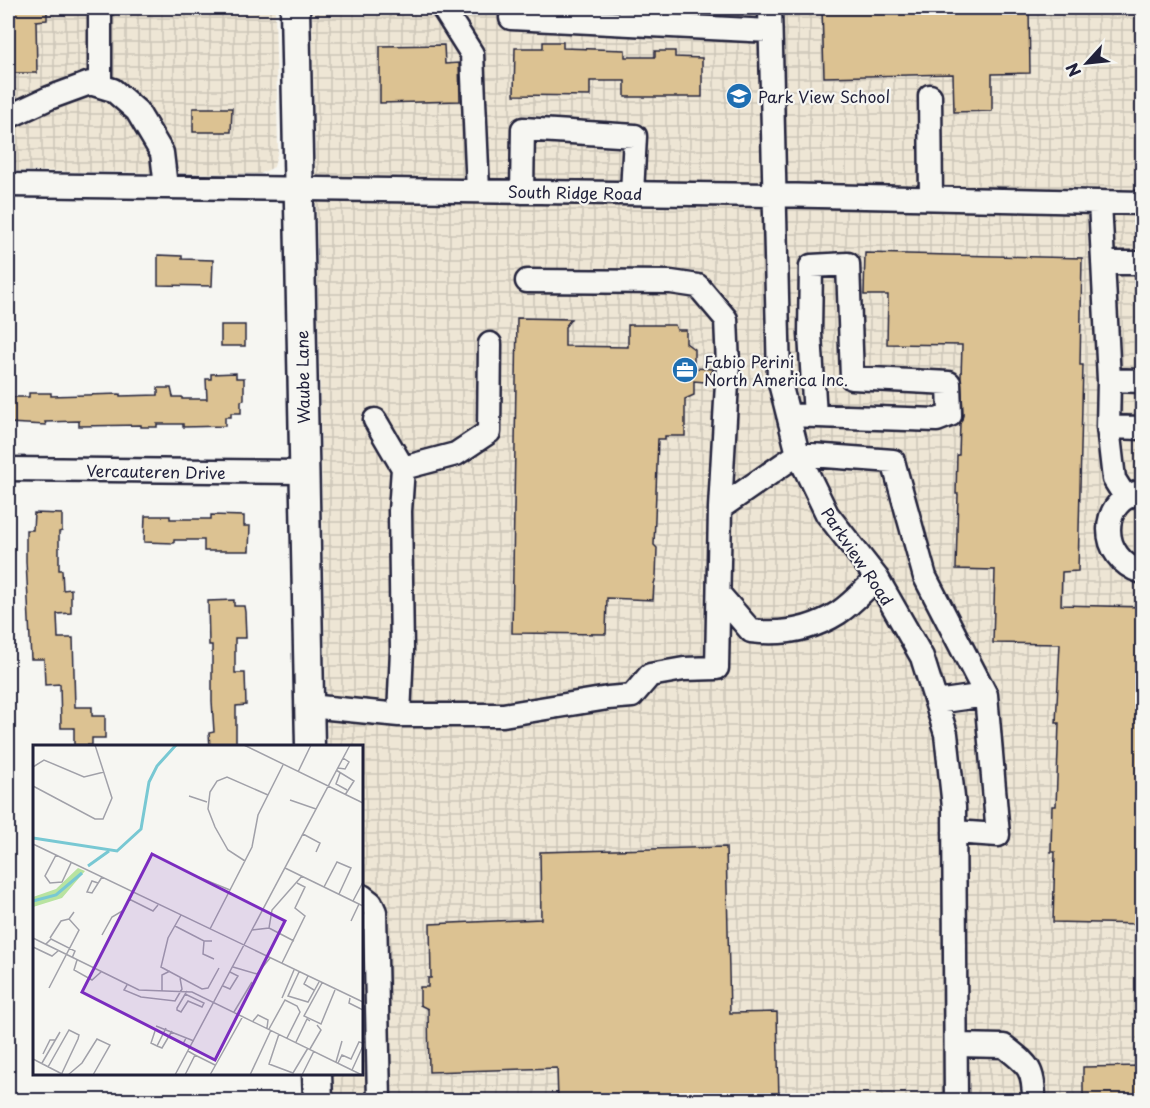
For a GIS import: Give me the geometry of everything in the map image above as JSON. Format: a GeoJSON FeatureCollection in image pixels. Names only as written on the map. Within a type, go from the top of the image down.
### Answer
{"type":"FeatureCollection","features":[{"type":"Feature","properties":{"kind":"main road","name":"Waube Lane"},"geometry":{"type":"LineString","coordinates":[[295,8],[310,745]]}},
{"type":"Feature","properties":{"kind":"main road"},"geometry":{"type":"LineString","coordinates":[[317,1075],[318,1101]]}},
{"type":"Feature","properties":{"kind":"street"},"geometry":{"type":"LineString","coordinates":[[100,8],[100,85]]}},
{"type":"Feature","properties":{"kind":"street"},"geometry":{"type":"LineString","coordinates":[[442,8],[472,54],[478,191]]}},
{"type":"Feature","properties":{"kind":"street","name":"Parkview Road"},"geometry":{"type":"LineString","coordinates":[[770,8],[779,379],[798,454],[827,514],[877,578],[922,657],[946,734],[954,807],[956,1101]]}},
{"type":"Feature","properties":{"kind":"street"},"geometry":{"type":"LineString","coordinates":[[512,18],[770,31]]}},
{"type":"Feature","properties":{"kind":"street"},"geometry":{"type":"LineString","coordinates":[[8,117],[49,98],[90,83],[113,90],[137,111],[162,153],[166,187]]}},
{"type":"Feature","properties":{"kind":"street"},"geometry":{"type":"LineString","coordinates":[[930,96],[931,198]]}},
{"type":"Feature","properties":{"kind":"street"},"geometry":{"type":"LineString","coordinates":[[522,192],[523,129],[635,136],[632,193]]}},
{"type":"Feature","properties":{"kind":"street","name":"South Ridge Road"},"geometry":{"type":"LineString","coordinates":[[8,185],[773,195],[1143,203]]}},
{"type":"Feature","properties":{"kind":"street"},"geometry":{"type":"LineString","coordinates":[[1100,202],[1108,427],[1114,479],[1134,495],[1116,507],[1110,519],[1109,533],[1111,546],[1118,558],[1128,567],[1143,572]]}},
{"type":"Feature","properties":{"kind":"street"},"geometry":{"type":"LineString","coordinates":[[1102,263],[1143,263]]}},
{"type":"Feature","properties":{"kind":"street"},"geometry":{"type":"LineString","coordinates":[[788,416],[938,420],[950,415],[949,383],[852,378],[848,264],[812,266],[811,314],[815,416]]}},
{"type":"Feature","properties":{"kind":"street"},"geometry":{"type":"LineString","coordinates":[[309,706],[399,714],[502,715],[632,696],[650,675],[684,669],[717,668],[720,508],[728,365],[726,319],[698,286],[671,282],[527,280]]}},
{"type":"Feature","properties":{"kind":"street"},"geometry":{"type":"LineString","coordinates":[[777,315],[811,314]]}},
{"type":"Feature","properties":{"kind":"street"},"geometry":{"type":"LineString","coordinates":[[403,468],[456,454],[489,432],[490,344]]}},
{"type":"Feature","properties":{"kind":"street"},"geometry":{"type":"LineString","coordinates":[[1108,381],[1143,381]]}},
{"type":"Feature","properties":{"kind":"street"},"geometry":{"type":"LineString","coordinates":[[375,420],[403,468],[400,511],[402,650],[399,714]]}},
{"type":"Feature","properties":{"kind":"street"},"geometry":{"type":"LineString","coordinates":[[1108,427],[1143,428]]}},
{"type":"Feature","properties":{"kind":"street"},"geometry":{"type":"LineString","coordinates":[[720,508],[798,454],[893,461],[925,577],[986,694],[998,835],[954,832]]}},
{"type":"Feature","properties":{"kind":"street","name":"Vercauteren Drive"},"geometry":{"type":"LineString","coordinates":[[8,469],[304,472]]}},
{"type":"Feature","properties":{"kind":"street"},"geometry":{"type":"LineString","coordinates":[[719,594],[751,631],[773,634],[804,629],[838,613],[877,578]]}},
{"type":"Feature","properties":{"kind":"street"},"geometry":{"type":"LineString","coordinates":[[936,702],[986,694]]}},
{"type":"Feature","properties":{"kind":"street"},"geometry":{"type":"LineString","coordinates":[[363,897],[371,903],[375,912],[379,1101]]}},
{"type":"Feature","properties":{"kind":"street"},"geometry":{"type":"LineString","coordinates":[[956,1045],[1004,1046],[1030,1069],[1034,1081],[1034,1101]]}},
{"type":"Feature","properties":{"kind":"shaded area"},"geometry":{"type":"Polygon","coordinates":[[[8,8],[275,8],[278,150],[274,167],[260,174],[8,171],[8,8]]]}},
{"type":"Feature","properties":{"kind":"shaded area"},"geometry":{"type":"Polygon","coordinates":[[[312,8],[1142,8],[1142,1100],[334,1100],[333,1075],[363,1075],[363,745],[327,745],[312,8]]]}},
{"type":"Feature","properties":{"kind":"building"},"geometry":{"type":"Polygon","coordinates":[[[8,8],[47,8],[47,20],[36,21],[37,73],[8,73],[8,8]]]}},
{"type":"Feature","properties":{"kind":"building"},"geometry":{"type":"Polygon","coordinates":[[[822,8],[1029,8],[1030,73],[992,74],[992,111],[954,112],[953,74],[824,77],[822,8]]]}},
{"type":"Feature","properties":{"kind":"building"},"geometry":{"type":"Polygon","coordinates":[[[543,42],[563,42],[563,48],[625,50],[625,57],[655,57],[655,51],[675,51],[675,57],[702,58],[702,97],[625,97],[625,81],[590,81],[590,96],[514,95],[515,48],[543,48],[543,42]]]}},
{"type":"Feature","properties":{"kind":"building"},"geometry":{"type":"Polygon","coordinates":[[[444,45],[445,64],[459,63],[460,101],[380,103],[380,46],[444,45]]]}},
{"type":"Feature","properties":{"kind":"building"},"geometry":{"type":"Polygon","coordinates":[[[193,108],[232,108],[231,132],[193,132],[193,108]]]}},
{"type":"Feature","properties":{"kind":"building"},"geometry":{"type":"Polygon","coordinates":[[[865,253],[1082,258],[1080,365],[1083,365],[1078,571],[1062,572],[1061,605],[1143,607],[1143,924],[1053,922],[1055,852],[1051,852],[1052,806],[1056,806],[1059,723],[1056,723],[1060,644],[993,643],[995,570],[956,569],[957,455],[959,455],[960,424],[963,415],[962,345],[887,344],[888,295],[864,295],[865,253]]]}},
{"type":"Feature","properties":{"kind":"building"},"geometry":{"type":"Polygon","coordinates":[[[158,255],[182,256],[182,259],[213,260],[212,286],[158,285],[158,255]]]}},
{"type":"Feature","properties":{"kind":"building"},"geometry":{"type":"Polygon","coordinates":[[[517,318],[571,319],[565,327],[565,346],[628,347],[628,325],[675,325],[677,330],[686,330],[686,343],[694,349],[694,368],[714,369],[705,382],[694,381],[694,395],[685,399],[685,436],[665,436],[665,439],[658,439],[654,545],[657,548],[653,600],[607,598],[606,634],[512,633],[517,318]]]}},
{"type":"Feature","properties":{"kind":"building"},"geometry":{"type":"Polygon","coordinates":[[[221,325],[245,325],[245,346],[221,346],[221,325]]]}},
{"type":"Feature","properties":{"kind":"building"},"geometry":{"type":"Polygon","coordinates":[[[236,373],[236,378],[244,378],[244,400],[241,401],[241,413],[231,413],[231,417],[225,417],[225,426],[183,427],[183,424],[157,424],[157,427],[79,426],[79,421],[45,422],[46,425],[8,423],[8,397],[29,397],[29,393],[51,393],[51,396],[158,395],[158,388],[171,388],[173,397],[207,399],[206,379],[211,379],[211,374],[236,373]]]}},
{"type":"Feature","properties":{"kind":"building"},"geometry":{"type":"Polygon","coordinates":[[[34,513],[62,514],[62,531],[59,532],[59,570],[62,570],[63,590],[71,589],[71,613],[57,614],[58,638],[73,638],[75,707],[92,707],[92,716],[105,716],[105,738],[92,738],[92,745],[74,745],[74,728],[61,728],[60,684],[45,685],[44,659],[31,659],[26,530],[33,530],[34,513]]]}},
{"type":"Feature","properties":{"kind":"building"},"geometry":{"type":"Polygon","coordinates":[[[211,515],[244,516],[244,526],[250,526],[249,551],[204,551],[204,540],[174,540],[174,543],[144,542],[145,516],[170,516],[170,519],[211,519],[211,515]]]}},
{"type":"Feature","properties":{"kind":"building"},"geometry":{"type":"Polygon","coordinates":[[[234,600],[234,606],[244,606],[246,638],[235,638],[235,673],[245,673],[246,705],[236,706],[236,745],[210,745],[209,733],[214,732],[212,645],[209,645],[208,601],[234,600]]]}},
{"type":"Feature","properties":{"kind":"building"},"geometry":{"type":"Polygon","coordinates":[[[726,847],[730,1013],[777,1012],[779,1101],[558,1101],[557,1068],[429,1072],[428,1009],[420,1005],[420,987],[428,987],[428,978],[431,978],[430,924],[541,919],[540,852],[726,847]]]}},
{"type":"Feature","properties":{"kind":"building"},"geometry":{"type":"Polygon","coordinates":[[[1143,1066],[1143,1101],[1083,1101],[1083,1067],[1143,1066]]]}},
{"type":"Feature","properties":{"kind":"place","name":"Park View School"},"geometry":{"type":"Point","coordinates":[739,96]}},
{"type":"Feature","properties":{"kind":"place","name":"Fabio Perini North America Inc."},"geometry":{"type":"Point","coordinates":[685,370]}}]}
